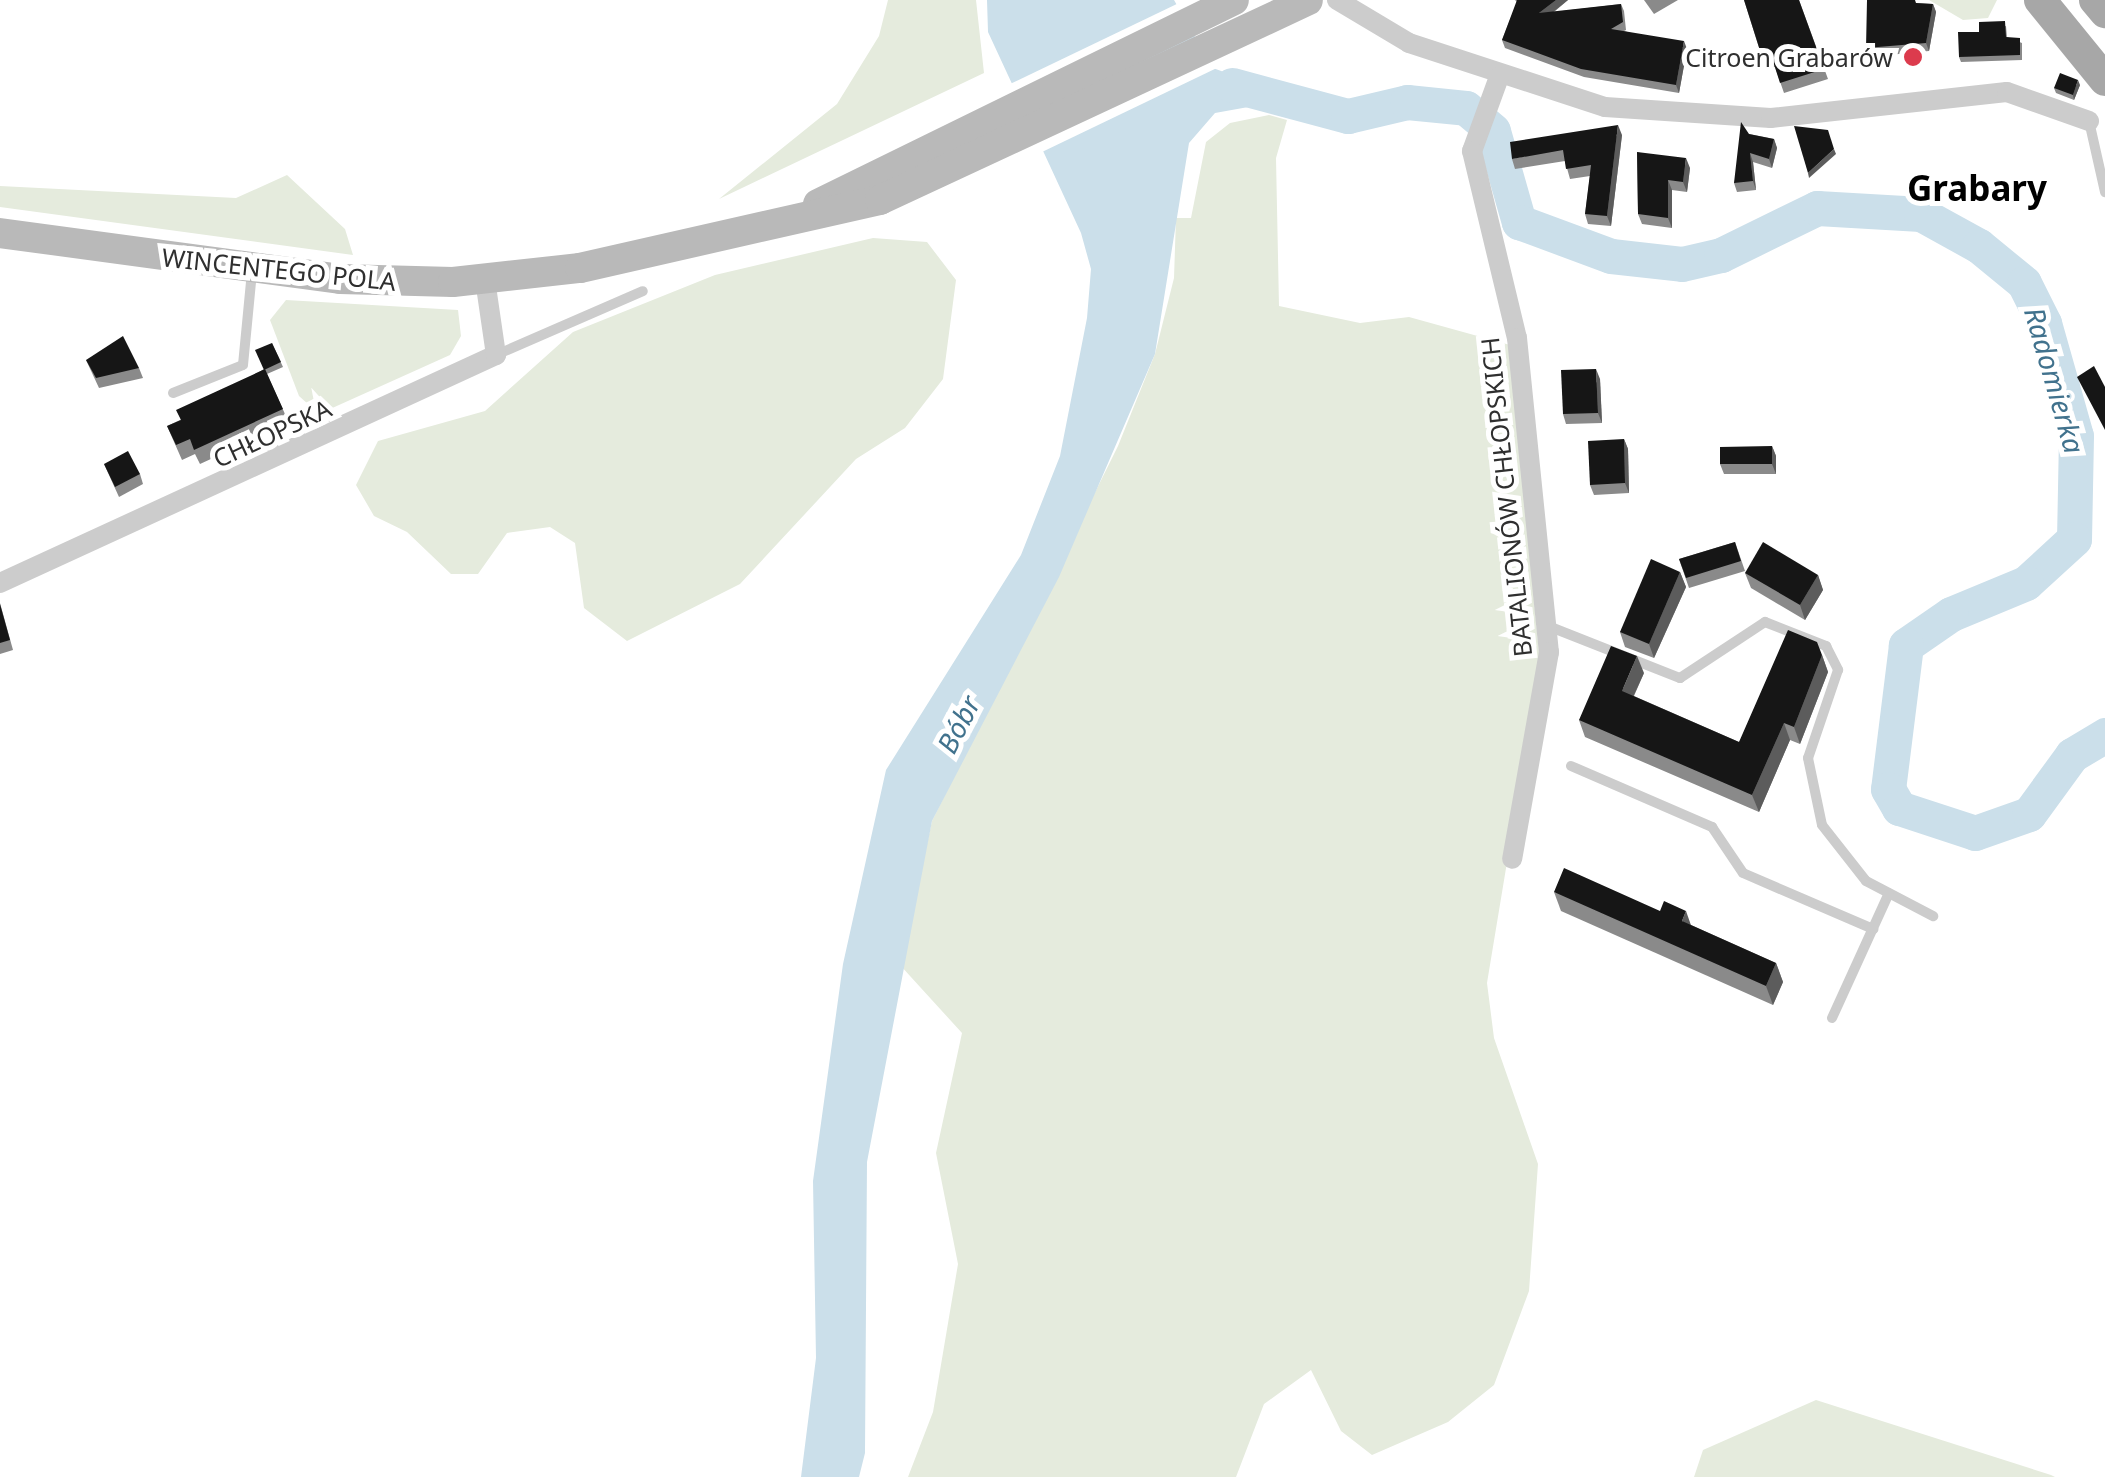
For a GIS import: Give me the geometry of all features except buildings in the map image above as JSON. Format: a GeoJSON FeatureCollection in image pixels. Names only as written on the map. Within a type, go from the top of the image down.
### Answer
{"type":"FeatureCollection","features":[{"type":"Feature","properties":{"kind":"main road"},"geometry":{"type":"LineString","coordinates":[[793,218],[1234,0]]}},
{"type":"Feature","properties":{"kind":"main road"},"geometry":{"type":"LineString","coordinates":[[2040,0],[2105,80]]}},
{"type":"Feature","properties":{"kind":"main road"},"geometry":{"type":"LineString","coordinates":[[2095,0],[2105,12]]}},
{"type":"Feature","properties":{"kind":"main road"},"geometry":{"type":"LineString","coordinates":[[793,218],[880,200],[1023,138],[1214,46],[1290,4]]}},
{"type":"Feature","properties":{"kind":"main road","name":"WINCENTEGO POLA"},"geometry":{"type":"LineString","coordinates":[[0,233],[252,270],[486,280],[636,257],[793,218]]}},
{"type":"Feature","properties":{"kind":"street"},"geometry":{"type":"LineString","coordinates":[[1337,0],[1409,43],[1499,76],[1650,114],[1771,118],[2007,92],[2089,122]]}},
{"type":"Feature","properties":{"kind":"street","name":"BATALIONÓW CHŁOPSKICH"},"geometry":{"type":"LineString","coordinates":[[1499,76],[1474,137],[1477,188],[1517,338],[1546,683],[1512,859]]}},
{"type":"Feature","properties":{"kind":"street"},"geometry":{"type":"LineString","coordinates":[[486,280],[496,355]]}},
{"type":"Feature","properties":{"kind":"street","name":"CHŁOPSKA"},"geometry":{"type":"LineString","coordinates":[[0,583],[496,355]]}},
{"type":"Feature","properties":{"kind":"lane"},"geometry":{"type":"LineString","coordinates":[[2089,122],[2105,192]]}},
{"type":"Feature","properties":{"kind":"lane"},"geometry":{"type":"LineString","coordinates":[[173,393],[242,364],[252,270]]}},
{"type":"Feature","properties":{"kind":"lane"},"geometry":{"type":"LineString","coordinates":[[496,355],[644,290]]}},
{"type":"Feature","properties":{"kind":"lane"},"geometry":{"type":"LineString","coordinates":[[1543,623],[1680,678],[1765,622],[1826,646],[1838,670],[1808,758],[1822,825],[1866,881],[1933,916]]}},
{"type":"Feature","properties":{"kind":"lane"},"geometry":{"type":"LineString","coordinates":[[1571,766],[1712,827],[1744,873],[1873,929]]}},
{"type":"Feature","properties":{"kind":"lane"},"geometry":{"type":"LineString","coordinates":[[1832,1018],[1889,894]]}},
{"type":"Feature","properties":{"kind":"shaded area"},"geometry":{"type":"Polygon","coordinates":[[[888,0],[976,0],[984,73],[719,199],[837,104],[879,36],[888,0]]]}},
{"type":"Feature","properties":{"kind":"shaded area"},"geometry":{"type":"Polygon","coordinates":[[[1929,0],[1997,0],[1988,18],[1963,20],[1929,0]]]}},
{"type":"Feature","properties":{"kind":"shaded area"},"geometry":{"type":"Polygon","coordinates":[[[1269,115],[1287,120],[1276,158],[1279,306],[1360,323],[1409,317],[1510,345],[1540,663],[1487,983],[1494,1038],[1538,1164],[1529,1291],[1494,1385],[1448,1422],[1372,1455],[1341,1431],[1311,1370],[1264,1404],[1236,1477],[908,1477],[933,1412],[958,1264],[936,1153],[962,1033],[900,965],[932,821],[1118,446],[1155,354],[1174,278],[1176,218],[1191,218],[1206,142],[1230,123],[1269,115]]]}},
{"type":"Feature","properties":{"kind":"shaded area"},"geometry":{"type":"Polygon","coordinates":[[[287,175],[345,229],[353,255],[0,207],[0,186],[236,198],[287,175]]]}},
{"type":"Feature","properties":{"kind":"shaded area"},"geometry":{"type":"Polygon","coordinates":[[[873,238],[927,242],[956,280],[943,379],[905,428],[856,459],[740,584],[627,641],[584,608],[575,543],[550,527],[507,533],[478,574],[451,574],[407,532],[374,516],[356,485],[378,441],[485,411],[573,332],[715,275],[873,238]]]}},
{"type":"Feature","properties":{"kind":"shaded area"},"geometry":{"type":"Polygon","coordinates":[[[286,300],[458,310],[461,336],[450,355],[319,414],[299,396],[270,320],[286,300]]]}},
{"type":"Feature","properties":{"kind":"shaded area"},"geometry":{"type":"Polygon","coordinates":[[[1816,1400],[2055,1477],[1694,1477],[1703,1450],[1816,1400]]]}},
{"type":"Feature","properties":{"kind":"water","name":"Bóbr"},"geometry":{"type":"Polygon","coordinates":[[[987,0],[1174,0],[1213,68],[1278,92],[1276,102],[1215,113],[1189,143],[1155,354],[1059,577],[932,821],[867,1162],[865,1453],[859,1477],[801,1477],[816,1358],[813,1181],[843,964],[886,770],[1021,555],[1060,456],[1087,318],[1091,269],[1081,233],[988,32],[987,0]]]}},
{"type":"Feature","properties":{"kind":"pier"},"geometry":{"type":"Polygon","coordinates":[[[1181,2],[1198,33],[1024,117],[1008,85],[1181,2]]]}},
{"type":"Feature","properties":{"kind":"pier"},"geometry":{"type":"Polygon","coordinates":[[[1210,54],[1221,66],[1042,152],[1026,120],[1210,54]]]}},
{"type":"Feature","properties":{"kind":"waterway","name":"Radomierka"},"geometry":{"type":"LineString","coordinates":[[1232,85],[1348,116],[1407,102],[1466,108],[1493,131],[1519,222],[1611,256],[1682,264],[1721,255],[1817,208],[1921,214],[1979,246],[2024,283],[2044,323],[2076,436],[2074,539],[2026,583],[1951,614],[1906,645],[1888,789],[1899,808],[1975,833],[2029,814],[2072,755],[2105,735]]}},
{"type":"Feature","properties":{"kind":"place","name":"Citroen Grabarów"},"geometry":{"type":"Point","coordinates":[1913,57]}},
{"type":"Feature","properties":{"kind":"district","name":"Grabary"},"geometry":{"type":"Point","coordinates":[1977,188]}}]}
